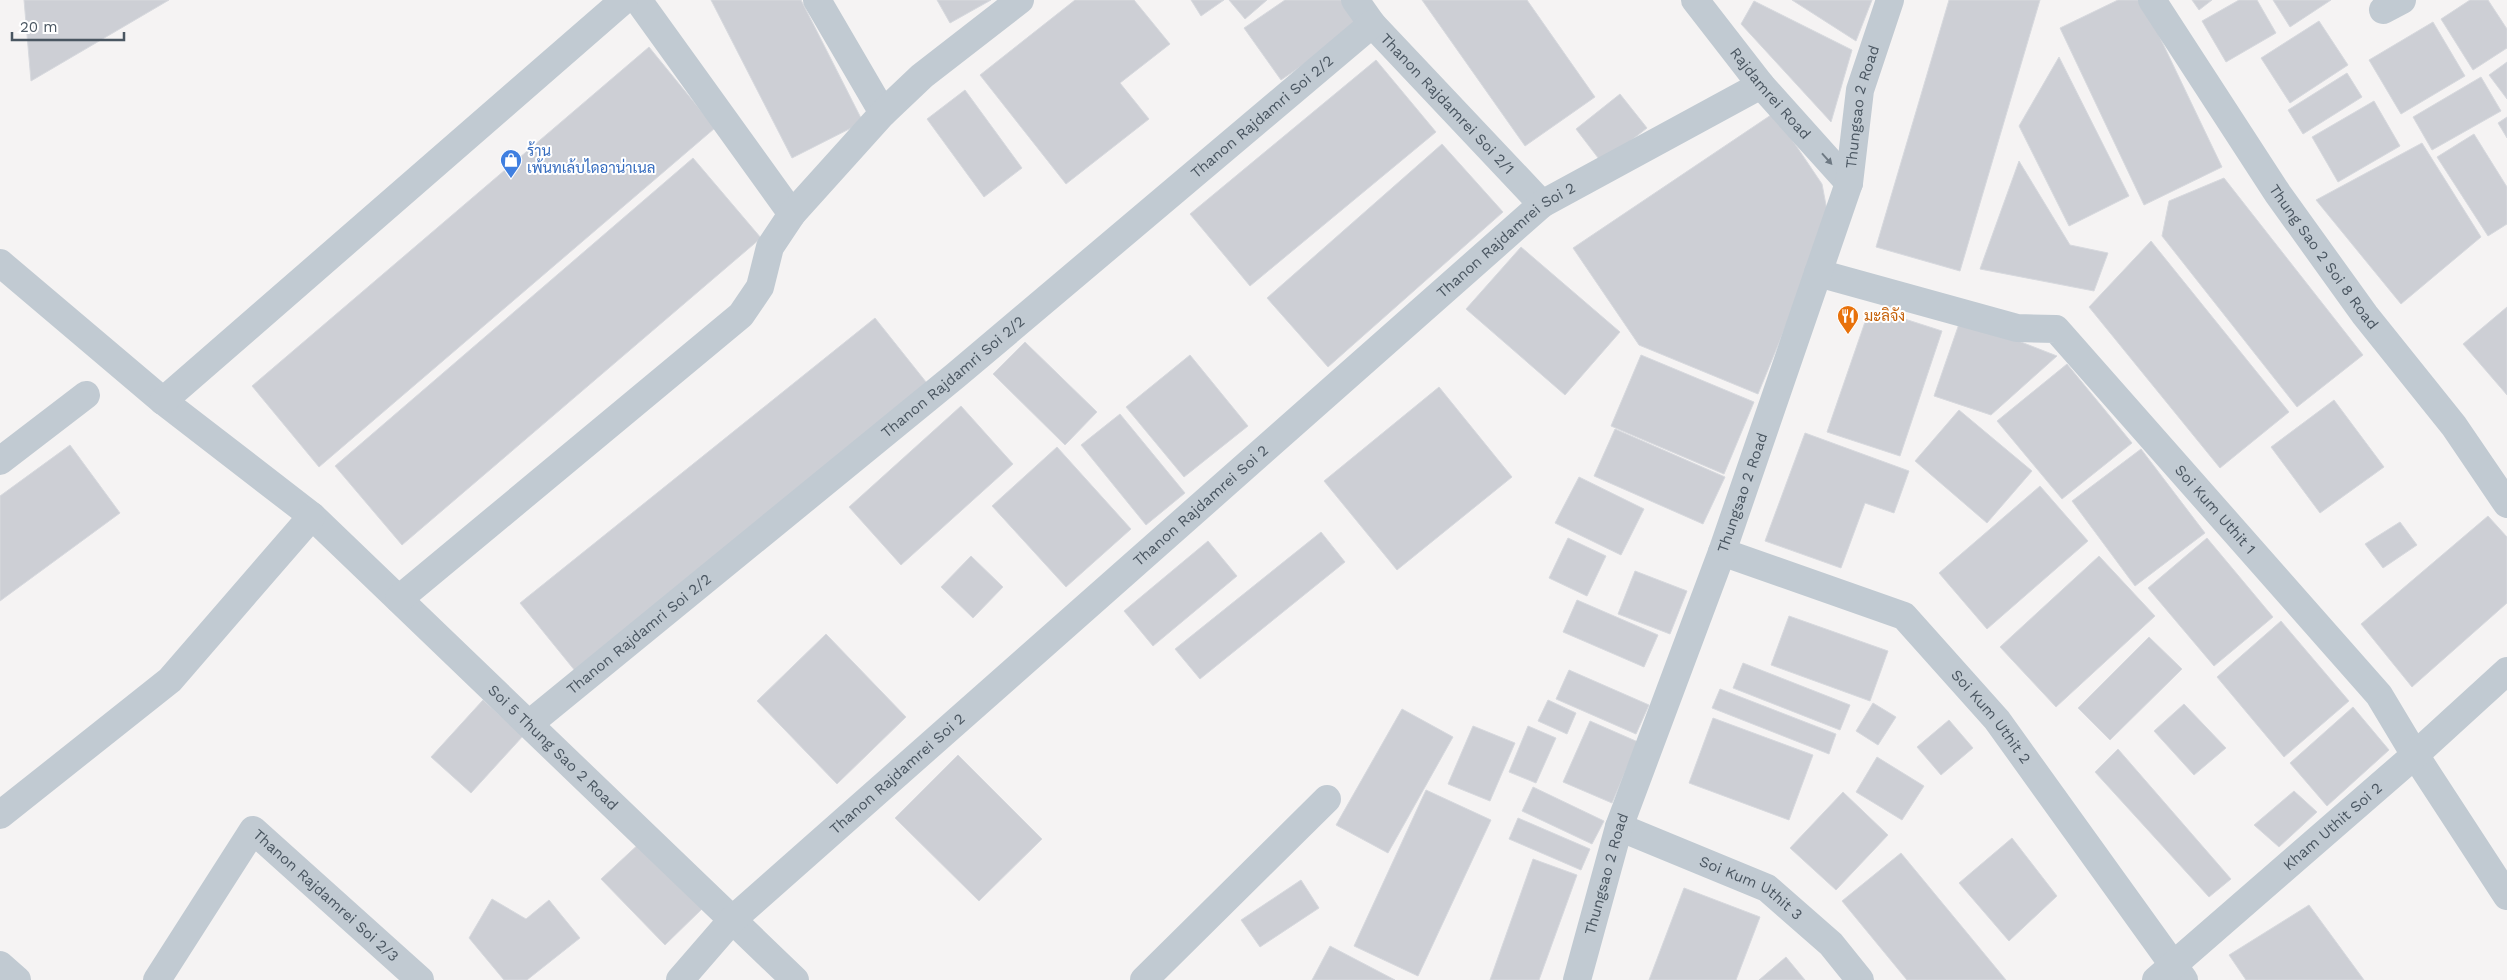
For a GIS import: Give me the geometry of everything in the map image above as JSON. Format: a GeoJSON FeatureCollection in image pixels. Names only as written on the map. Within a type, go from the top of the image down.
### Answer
{"type":"FeatureCollection","features":[{"type":"Feature","properties":{"kind":"street"},"geometry":{"type":"LineString","coordinates":[[163,401],[624,0]]}},
{"type":"Feature","properties":{"kind":"street"},"geometry":{"type":"LineString","coordinates":[[638,0],[792,214]]}},
{"type":"Feature","properties":{"kind":"street"},"geometry":{"type":"LineString","coordinates":[[817,0],[883,112]]}},
{"type":"Feature","properties":{"kind":"street"},"geometry":{"type":"LineString","coordinates":[[399,599],[741,315],[760,287],[770,247],[792,214],[883,112],[922,76],[1020,0]]}},
{"type":"Feature","properties":{"kind":"street","name":"Thanon Rajdamrei Soi 2/1"},"geometry":{"type":"LineString","coordinates":[[1355,0],[1372,24],[1542,204]]}},
{"type":"Feature","properties":{"kind":"street","name":"Rajdamrei Road"},"geometry":{"type":"LineString","coordinates":[[1695,0],[1761,85],[1849,184]]}},
{"type":"Feature","properties":{"kind":"street","name":"Thungsao 2 Road"},"geometry":{"type":"LineString","coordinates":[[1577,980],[1619,827],[1722,552],[1849,184],[1860,90],[1890,0]]}},
{"type":"Feature","properties":{"kind":"street","name":"Thung Sao 2 Soi 8 Road"},"geometry":{"type":"LineString","coordinates":[[2152,0],[2278,194],[2365,315],[2454,426],[2507,504]]}},
{"type":"Feature","properties":{"kind":"street","name":"Thanon Rajdamri Soi 2/2"},"geometry":{"type":"LineString","coordinates":[[529,724],[955,376],[1372,24]]}},
{"type":"Feature","properties":{"kind":"street","name":"Thanon Rajdamrei Soi 2"},"geometry":{"type":"LineString","coordinates":[[680,980],[732,920],[1542,204],[1761,85]]}},
{"type":"Feature","properties":{"kind":"street","name":"Soi 5 Thung Sao 2 Road"},"geometry":{"type":"LineString","coordinates":[[0,262],[163,401],[312,516],[794,980]]}},
{"type":"Feature","properties":{"kind":"street","name":"Soi Kum Uthit 1"},"geometry":{"type":"LineString","coordinates":[[1818,273],[2017,328],[2056,329],[2379,695],[2415,755],[2507,896]]}},
{"type":"Feature","properties":{"kind":"street"},"geometry":{"type":"LineString","coordinates":[[0,461],[86,395]]}},
{"type":"Feature","properties":{"kind":"street"},"geometry":{"type":"LineString","coordinates":[[0,815],[170,680],[312,516]]}},
{"type":"Feature","properties":{"kind":"street","name":"Soi Kum Uthit 2"},"geometry":{"type":"LineString","coordinates":[[1722,552],[1904,616],[1997,720],[2171,975]]}},
{"type":"Feature","properties":{"kind":"street","name":"Kham Uthit Soi 2"},"geometry":{"type":"LineString","coordinates":[[2171,975],[2507,672]]}},
{"type":"Feature","properties":{"kind":"street"},"geometry":{"type":"LineString","coordinates":[[1144,980],[1327,799]]}},
{"type":"Feature","properties":{"kind":"street","name":"Soi Kum Uthit 3"},"geometry":{"type":"LineString","coordinates":[[1619,827],[1767,888],[1831,944],[1860,980]]}},
{"type":"Feature","properties":{"kind":"street","name":"Thanon Rajdamrei Soi 2/3"},"geometry":{"type":"LineString","coordinates":[[157,980],[253,830],[420,980]]}},
{"type":"Feature","properties":{"kind":"street"},"geometry":{"type":"LineString","coordinates":[[0,964],[17,980]]}},
{"type":"Feature","properties":{"kind":"building"},"geometry":{"type":"Polygon","coordinates":[[[24,0],[169,0],[31,81],[24,0]]]}},
{"type":"Feature","properties":{"kind":"building"},"geometry":{"type":"Polygon","coordinates":[[[711,0],[801,0],[863,122],[792,158],[711,0]]]}},
{"type":"Feature","properties":{"kind":"building"},"geometry":{"type":"Polygon","coordinates":[[[937,0],[991,0],[950,23],[937,0]]]}},
{"type":"Feature","properties":{"kind":"building"},"geometry":{"type":"Polygon","coordinates":[[[1075,0],[1134,0],[1170,44],[1120,83],[1149,119],[1066,184],[980,75],[1075,0]]]}},
{"type":"Feature","properties":{"kind":"building"},"geometry":{"type":"Polygon","coordinates":[[[1191,0],[1224,0],[1201,16],[1191,0]]]}},
{"type":"Feature","properties":{"kind":"building"},"geometry":{"type":"Polygon","coordinates":[[[1229,0],[1267,0],[1245,19],[1229,0]]]}},
{"type":"Feature","properties":{"kind":"building"},"geometry":{"type":"Polygon","coordinates":[[[1285,0],[1346,0],[1362,24],[1281,80],[1244,28],[1285,0]]]}},
{"type":"Feature","properties":{"kind":"building"},"geometry":{"type":"Polygon","coordinates":[[[1422,0],[1527,0],[1595,97],[1525,146],[1422,0]]]}},
{"type":"Feature","properties":{"kind":"building"},"geometry":{"type":"Polygon","coordinates":[[[1792,0],[1872,0],[1856,41],[1792,0]]]}},
{"type":"Feature","properties":{"kind":"building"},"geometry":{"type":"Polygon","coordinates":[[[1949,0],[2040,0],[1960,271],[1876,247],[1949,0]]]}},
{"type":"Feature","properties":{"kind":"building"},"geometry":{"type":"Polygon","coordinates":[[[2118,0],[2142,0],[2222,167],[2144,205],[2060,28],[2118,0]]]}},
{"type":"Feature","properties":{"kind":"building"},"geometry":{"type":"Polygon","coordinates":[[[2192,0],[2212,0],[2199,10],[2192,0]]]}},
{"type":"Feature","properties":{"kind":"building"},"geometry":{"type":"Polygon","coordinates":[[[2239,0],[2257,0],[2276,33],[2226,62],[2202,21],[2239,0]]]}},
{"type":"Feature","properties":{"kind":"building"},"geometry":{"type":"Polygon","coordinates":[[[2273,0],[2331,0],[2290,27],[2273,0]]]}},
{"type":"Feature","properties":{"kind":"building"},"geometry":{"type":"Polygon","coordinates":[[[2470,0],[2488,0],[2507,29],[2507,48],[2473,70],[2441,19],[2470,0]]]}},
{"type":"Feature","properties":{"kind":"building"},"geometry":{"type":"Polygon","coordinates":[[[1754,1],[1852,50],[1831,122],[1741,24],[1754,1]]]}},
{"type":"Feature","properties":{"kind":"building"},"geometry":{"type":"Polygon","coordinates":[[[2319,21],[2348,65],[2290,103],[2261,58],[2319,21]]]}},
{"type":"Feature","properties":{"kind":"building"},"geometry":{"type":"Polygon","coordinates":[[[2433,22],[2465,76],[2401,114],[2369,60],[2433,22]]]}},
{"type":"Feature","properties":{"kind":"building"},"geometry":{"type":"Polygon","coordinates":[[[649,47],[715,128],[319,467],[252,386],[649,47]]]}},
{"type":"Feature","properties":{"kind":"building"},"geometry":{"type":"Polygon","coordinates":[[[2059,57],[2129,196],[2069,226],[2019,126],[2059,57]]]}},
{"type":"Feature","properties":{"kind":"building"},"geometry":{"type":"Polygon","coordinates":[[[1376,60],[1436,132],[1250,286],[1190,214],[1376,60]]]}},
{"type":"Feature","properties":{"kind":"building"},"geometry":{"type":"Polygon","coordinates":[[[2507,62],[2507,99],[2489,75],[2507,62]]]}},
{"type":"Feature","properties":{"kind":"building"},"geometry":{"type":"Polygon","coordinates":[[[2347,73],[2362,97],[2303,134],[2288,110],[2347,73]]]}},
{"type":"Feature","properties":{"kind":"building"},"geometry":{"type":"Polygon","coordinates":[[[2481,77],[2501,111],[2432,150],[2413,117],[2481,77]]]}},
{"type":"Feature","properties":{"kind":"building"},"geometry":{"type":"Polygon","coordinates":[[[965,90],[1022,168],[984,197],[927,119],[965,90]]]}},
{"type":"Feature","properties":{"kind":"building"},"geometry":{"type":"Polygon","coordinates":[[[1620,94],[1647,128],[1602,163],[1576,129],[1620,94]]]}},
{"type":"Feature","properties":{"kind":"building"},"geometry":{"type":"Polygon","coordinates":[[[2374,101],[2400,146],[2338,182],[2312,137],[2374,101]]]}},
{"type":"Feature","properties":{"kind":"building"},"geometry":{"type":"Polygon","coordinates":[[[1774,113],[1822,184],[1829,221],[1758,394],[1639,345],[1573,248],[1774,113]]]}},
{"type":"Feature","properties":{"kind":"building"},"geometry":{"type":"Polygon","coordinates":[[[2507,117],[2507,138],[2498,123],[2507,117]]]}},
{"type":"Feature","properties":{"kind":"building"},"geometry":{"type":"Polygon","coordinates":[[[2474,134],[2507,187],[2507,224],[2488,236],[2437,157],[2474,134]]]}},
{"type":"Feature","properties":{"kind":"building"},"geometry":{"type":"Polygon","coordinates":[[[2422,143],[2481,237],[2401,304],[2316,200],[2422,143]]]}},
{"type":"Feature","properties":{"kind":"building"},"geometry":{"type":"Polygon","coordinates":[[[1442,144],[1503,212],[1328,367],[1267,298],[1442,144]]]}},
{"type":"Feature","properties":{"kind":"building"},"geometry":{"type":"Polygon","coordinates":[[[693,158],[761,238],[402,545],[335,466],[693,158]]]}},
{"type":"Feature","properties":{"kind":"building"},"geometry":{"type":"Polygon","coordinates":[[[2019,161],[2070,245],[2108,253],[2094,291],[1980,269],[2019,161]]]}},
{"type":"Feature","properties":{"kind":"building"},"geometry":{"type":"Polygon","coordinates":[[[2224,178],[2363,355],[2297,407],[2162,236],[2169,201],[2224,178]]]}},
{"type":"Feature","properties":{"kind":"building"},"geometry":{"type":"Polygon","coordinates":[[[2151,241],[2289,412],[2220,468],[2089,307],[2151,241]]]}},
{"type":"Feature","properties":{"kind":"building"},"geometry":{"type":"Polygon","coordinates":[[[1521,247],[1620,332],[1565,395],[1466,309],[1521,247]]]}},
{"type":"Feature","properties":{"kind":"building"},"geometry":{"type":"Polygon","coordinates":[[[2507,307],[2507,395],[2463,344],[2507,307]]]}},
{"type":"Feature","properties":{"kind":"building"},"geometry":{"type":"Polygon","coordinates":[[[1883,312],[1942,331],[1900,456],[1827,432],[1865,322],[1883,312]]]}},
{"type":"Feature","properties":{"kind":"building"},"geometry":{"type":"Polygon","coordinates":[[[875,318],[930,387],[576,672],[520,603],[875,318]]]}},
{"type":"Feature","properties":{"kind":"building"},"geometry":{"type":"Polygon","coordinates":[[[1960,321],[2057,356],[1991,415],[1934,396],[1960,321]]]}},
{"type":"Feature","properties":{"kind":"building"},"geometry":{"type":"Polygon","coordinates":[[[1025,342],[1097,412],[1065,445],[993,374],[1025,342]]]}},
{"type":"Feature","properties":{"kind":"building"},"geometry":{"type":"Polygon","coordinates":[[[1190,355],[1248,426],[1184,477],[1126,407],[1190,355]]]}},
{"type":"Feature","properties":{"kind":"building"},"geometry":{"type":"Polygon","coordinates":[[[1641,355],[1754,402],[1724,474],[1611,426],[1641,355]]]}},
{"type":"Feature","properties":{"kind":"building"},"geometry":{"type":"Polygon","coordinates":[[[2067,364],[2132,443],[2062,499],[1997,421],[2067,364]]]}},
{"type":"Feature","properties":{"kind":"building"},"geometry":{"type":"Polygon","coordinates":[[[1439,387],[1512,477],[1397,570],[1324,481],[1439,387]]]}},
{"type":"Feature","properties":{"kind":"building"},"geometry":{"type":"Polygon","coordinates":[[[2334,400],[2384,467],[2320,513],[2271,447],[2334,400]]]}},
{"type":"Feature","properties":{"kind":"building"},"geometry":{"type":"Polygon","coordinates":[[[961,406],[1013,464],[901,565],[849,507],[961,406]]]}},
{"type":"Feature","properties":{"kind":"building"},"geometry":{"type":"Polygon","coordinates":[[[1959,410],[2032,471],[1987,523],[1915,461],[1959,410]]]}},
{"type":"Feature","properties":{"kind":"building"},"geometry":{"type":"Polygon","coordinates":[[[1120,414],[1185,493],[1146,525],[1081,445],[1120,414]]]}},
{"type":"Feature","properties":{"kind":"building"},"geometry":{"type":"Polygon","coordinates":[[[1615,429],[1725,477],[1703,524],[1594,476],[1615,429]]]}},
{"type":"Feature","properties":{"kind":"building"},"geometry":{"type":"Polygon","coordinates":[[[1805,433],[1909,471],[1894,513],[1865,503],[1841,568],[1765,541],[1805,433]]]}},
{"type":"Feature","properties":{"kind":"building"},"geometry":{"type":"Polygon","coordinates":[[[70,445],[120,513],[0,601],[0,496],[70,445]]]}},
{"type":"Feature","properties":{"kind":"building"},"geometry":{"type":"Polygon","coordinates":[[[1057,447],[1131,529],[1066,587],[992,506],[1057,447]]]}},
{"type":"Feature","properties":{"kind":"building"},"geometry":{"type":"Polygon","coordinates":[[[2141,449],[2205,533],[2135,586],[2072,501],[2141,449]]]}},
{"type":"Feature","properties":{"kind":"building"},"geometry":{"type":"Polygon","coordinates":[[[1579,477],[1644,509],[1621,555],[1555,523],[1579,477]]]}},
{"type":"Feature","properties":{"kind":"building"},"geometry":{"type":"Polygon","coordinates":[[[2040,486],[2088,541],[1987,629],[1939,573],[2040,486]]]}},
{"type":"Feature","properties":{"kind":"building"},"geometry":{"type":"Polygon","coordinates":[[[2488,516],[2507,537],[2507,603],[2412,687],[2361,624],[2488,516]]]}},
{"type":"Feature","properties":{"kind":"building"},"geometry":{"type":"Polygon","coordinates":[[[2400,522],[2417,545],[2383,568],[2365,544],[2400,522]]]}},
{"type":"Feature","properties":{"kind":"building"},"geometry":{"type":"Polygon","coordinates":[[[1321,532],[1345,562],[1200,679],[1175,649],[1321,532]]]}},
{"type":"Feature","properties":{"kind":"building"},"geometry":{"type":"Polygon","coordinates":[[[1568,538],[1606,556],[1587,596],[1549,578],[1568,538]]]}},
{"type":"Feature","properties":{"kind":"building"},"geometry":{"type":"Polygon","coordinates":[[[2207,538],[2273,617],[2214,666],[2148,588],[2207,538]]]}},
{"type":"Feature","properties":{"kind":"building"},"geometry":{"type":"Polygon","coordinates":[[[1208,541],[1237,576],[1153,646],[1124,611],[1208,541]]]}},
{"type":"Feature","properties":{"kind":"building"},"geometry":{"type":"Polygon","coordinates":[[[971,556],[1003,587],[973,618],[941,587],[971,556]]]}},
{"type":"Feature","properties":{"kind":"building"},"geometry":{"type":"Polygon","coordinates":[[[2099,556],[2155,616],[2056,707],[2000,647],[2099,556]]]}},
{"type":"Feature","properties":{"kind":"building"},"geometry":{"type":"Polygon","coordinates":[[[1635,571],[1687,591],[1670,634],[1618,614],[1635,571]]]}},
{"type":"Feature","properties":{"kind":"building"},"geometry":{"type":"Polygon","coordinates":[[[1577,600],[1658,635],[1644,667],[1563,632],[1577,600]]]}},
{"type":"Feature","properties":{"kind":"building"},"geometry":{"type":"Polygon","coordinates":[[[1789,616],[1888,651],[1870,701],[1771,665],[1789,616]]]}},
{"type":"Feature","properties":{"kind":"building"},"geometry":{"type":"Polygon","coordinates":[[[2281,621],[2349,701],[2284,757],[2217,677],[2281,621]]]}},
{"type":"Feature","properties":{"kind":"building"},"geometry":{"type":"Polygon","coordinates":[[[826,634],[906,717],[837,784],[757,701],[826,634]]]}},
{"type":"Feature","properties":{"kind":"building"},"geometry":{"type":"Polygon","coordinates":[[[2149,637],[2182,669],[2110,740],[2078,708],[2149,637]]]}},
{"type":"Feature","properties":{"kind":"building"},"geometry":{"type":"Polygon","coordinates":[[[1743,663],[1850,705],[1840,730],[1733,688],[1743,663]]]}},
{"type":"Feature","properties":{"kind":"building"},"geometry":{"type":"Polygon","coordinates":[[[1569,670],[1649,705],[1636,734],[1556,699],[1569,670]]]}},
{"type":"Feature","properties":{"kind":"building"},"geometry":{"type":"Polygon","coordinates":[[[1720,689],[1836,734],[1829,754],[1712,708],[1720,689]]]}},
{"type":"Feature","properties":{"kind":"building"},"geometry":{"type":"Polygon","coordinates":[[[483,700],[523,736],[471,793],[431,757],[483,700]]]}},
{"type":"Feature","properties":{"kind":"building"},"geometry":{"type":"Polygon","coordinates":[[[1548,700],[1576,713],[1567,734],[1538,721],[1548,700]]]}},
{"type":"Feature","properties":{"kind":"building"},"geometry":{"type":"Polygon","coordinates":[[[1873,703],[1896,717],[1878,745],[1856,731],[1873,703]]]}},
{"type":"Feature","properties":{"kind":"building"},"geometry":{"type":"Polygon","coordinates":[[[2184,704],[2226,748],[2194,775],[2154,731],[2184,704]]]}},
{"type":"Feature","properties":{"kind":"building"},"geometry":{"type":"Polygon","coordinates":[[[2353,707],[2389,750],[2327,806],[2290,763],[2353,707]]]}},
{"type":"Feature","properties":{"kind":"building"},"geometry":{"type":"Polygon","coordinates":[[[1402,709],[1453,737],[1388,853],[1336,825],[1402,709]]]}},
{"type":"Feature","properties":{"kind":"building"},"geometry":{"type":"Polygon","coordinates":[[[1713,718],[1813,755],[1789,820],[1689,783],[1713,718]]]}},
{"type":"Feature","properties":{"kind":"building"},"geometry":{"type":"Polygon","coordinates":[[[1949,720],[1973,748],[1941,775],[1917,747],[1949,720]]]}},
{"type":"Feature","properties":{"kind":"building"},"geometry":{"type":"Polygon","coordinates":[[[1590,721],[1638,742],[1612,803],[1563,782],[1590,721]]]}},
{"type":"Feature","properties":{"kind":"building"},"geometry":{"type":"Polygon","coordinates":[[[1473,726],[1515,743],[1490,801],[1448,784],[1473,726]]]}},
{"type":"Feature","properties":{"kind":"building"},"geometry":{"type":"Polygon","coordinates":[[[1528,726],[1556,738],[1536,783],[1509,772],[1528,726]]]}},
{"type":"Feature","properties":{"kind":"building"},"geometry":{"type":"Polygon","coordinates":[[[2118,749],[2231,879],[2209,897],[2095,772],[2118,749]]]}},
{"type":"Feature","properties":{"kind":"building"},"geometry":{"type":"Polygon","coordinates":[[[958,755],[1042,839],[979,901],[895,818],[958,755]]]}},
{"type":"Feature","properties":{"kind":"building"},"geometry":{"type":"Polygon","coordinates":[[[1877,757],[1924,786],[1902,820],[1856,792],[1877,757]]]}},
{"type":"Feature","properties":{"kind":"building"},"geometry":{"type":"Polygon","coordinates":[[[1533,787],[1604,821],[1592,844],[1522,811],[1533,787]]]}},
{"type":"Feature","properties":{"kind":"building"},"geometry":{"type":"Polygon","coordinates":[[[1426,790],[1491,820],[1418,976],[1354,946],[1426,790]]]}},
{"type":"Feature","properties":{"kind":"building"},"geometry":{"type":"Polygon","coordinates":[[[2294,791],[2317,812],[2279,847],[2254,825],[2294,791]]]}},
{"type":"Feature","properties":{"kind":"building"},"geometry":{"type":"Polygon","coordinates":[[[1843,792],[1888,835],[1836,890],[1790,848],[1843,792]]]}},
{"type":"Feature","properties":{"kind":"building"},"geometry":{"type":"Polygon","coordinates":[[[1518,818],[1590,849],[1581,870],[1509,839],[1518,818]]]}},
{"type":"Feature","properties":{"kind":"building"},"geometry":{"type":"Polygon","coordinates":[[[2012,838],[2057,896],[2009,941],[1959,883],[2012,838]]]}},
{"type":"Feature","properties":{"kind":"building"},"geometry":{"type":"Polygon","coordinates":[[[642,841],[705,906],[665,945],[601,879],[642,841]]]}},
{"type":"Feature","properties":{"kind":"building"},"geometry":{"type":"Polygon","coordinates":[[[1901,853],[2006,980],[1907,980],[1842,901],[1901,853]]]}},
{"type":"Feature","properties":{"kind":"building"},"geometry":{"type":"Polygon","coordinates":[[[1533,859],[1577,875],[1539,980],[1490,980],[1533,859]]]}},
{"type":"Feature","properties":{"kind":"building"},"geometry":{"type":"Polygon","coordinates":[[[1301,880],[1319,908],[1260,947],[1241,920],[1301,880]]]}},
{"type":"Feature","properties":{"kind":"building"},"geometry":{"type":"Polygon","coordinates":[[[1684,888],[1760,917],[1736,980],[1649,980],[1684,888]]]}},
{"type":"Feature","properties":{"kind":"building"},"geometry":{"type":"Polygon","coordinates":[[[492,899],[526,919],[549,900],[580,938],[527,980],[504,980],[469,938],[492,899]]]}},
{"type":"Feature","properties":{"kind":"building"},"geometry":{"type":"Polygon","coordinates":[[[2309,905],[2364,980],[2246,980],[2229,955],[2309,905]]]}},
{"type":"Feature","properties":{"kind":"building"},"geometry":{"type":"Polygon","coordinates":[[[1330,946],[1395,980],[1312,980],[1330,946]]]}},
{"type":"Feature","properties":{"kind":"building"},"geometry":{"type":"Polygon","coordinates":[[[1786,957],[1805,980],[1759,980],[1786,957]]]}},
{"type":"Feature","properties":{"kind":"place","name":"ร้าน เพ้นทเล้บไดอาน่าเนล"},"geometry":{"type":"Point","coordinates":[511,179]}},
{"type":"Feature","properties":{"kind":"place","name":"มะลิจัง"},"geometry":{"type":"Point","coordinates":[1848,335]}}]}
